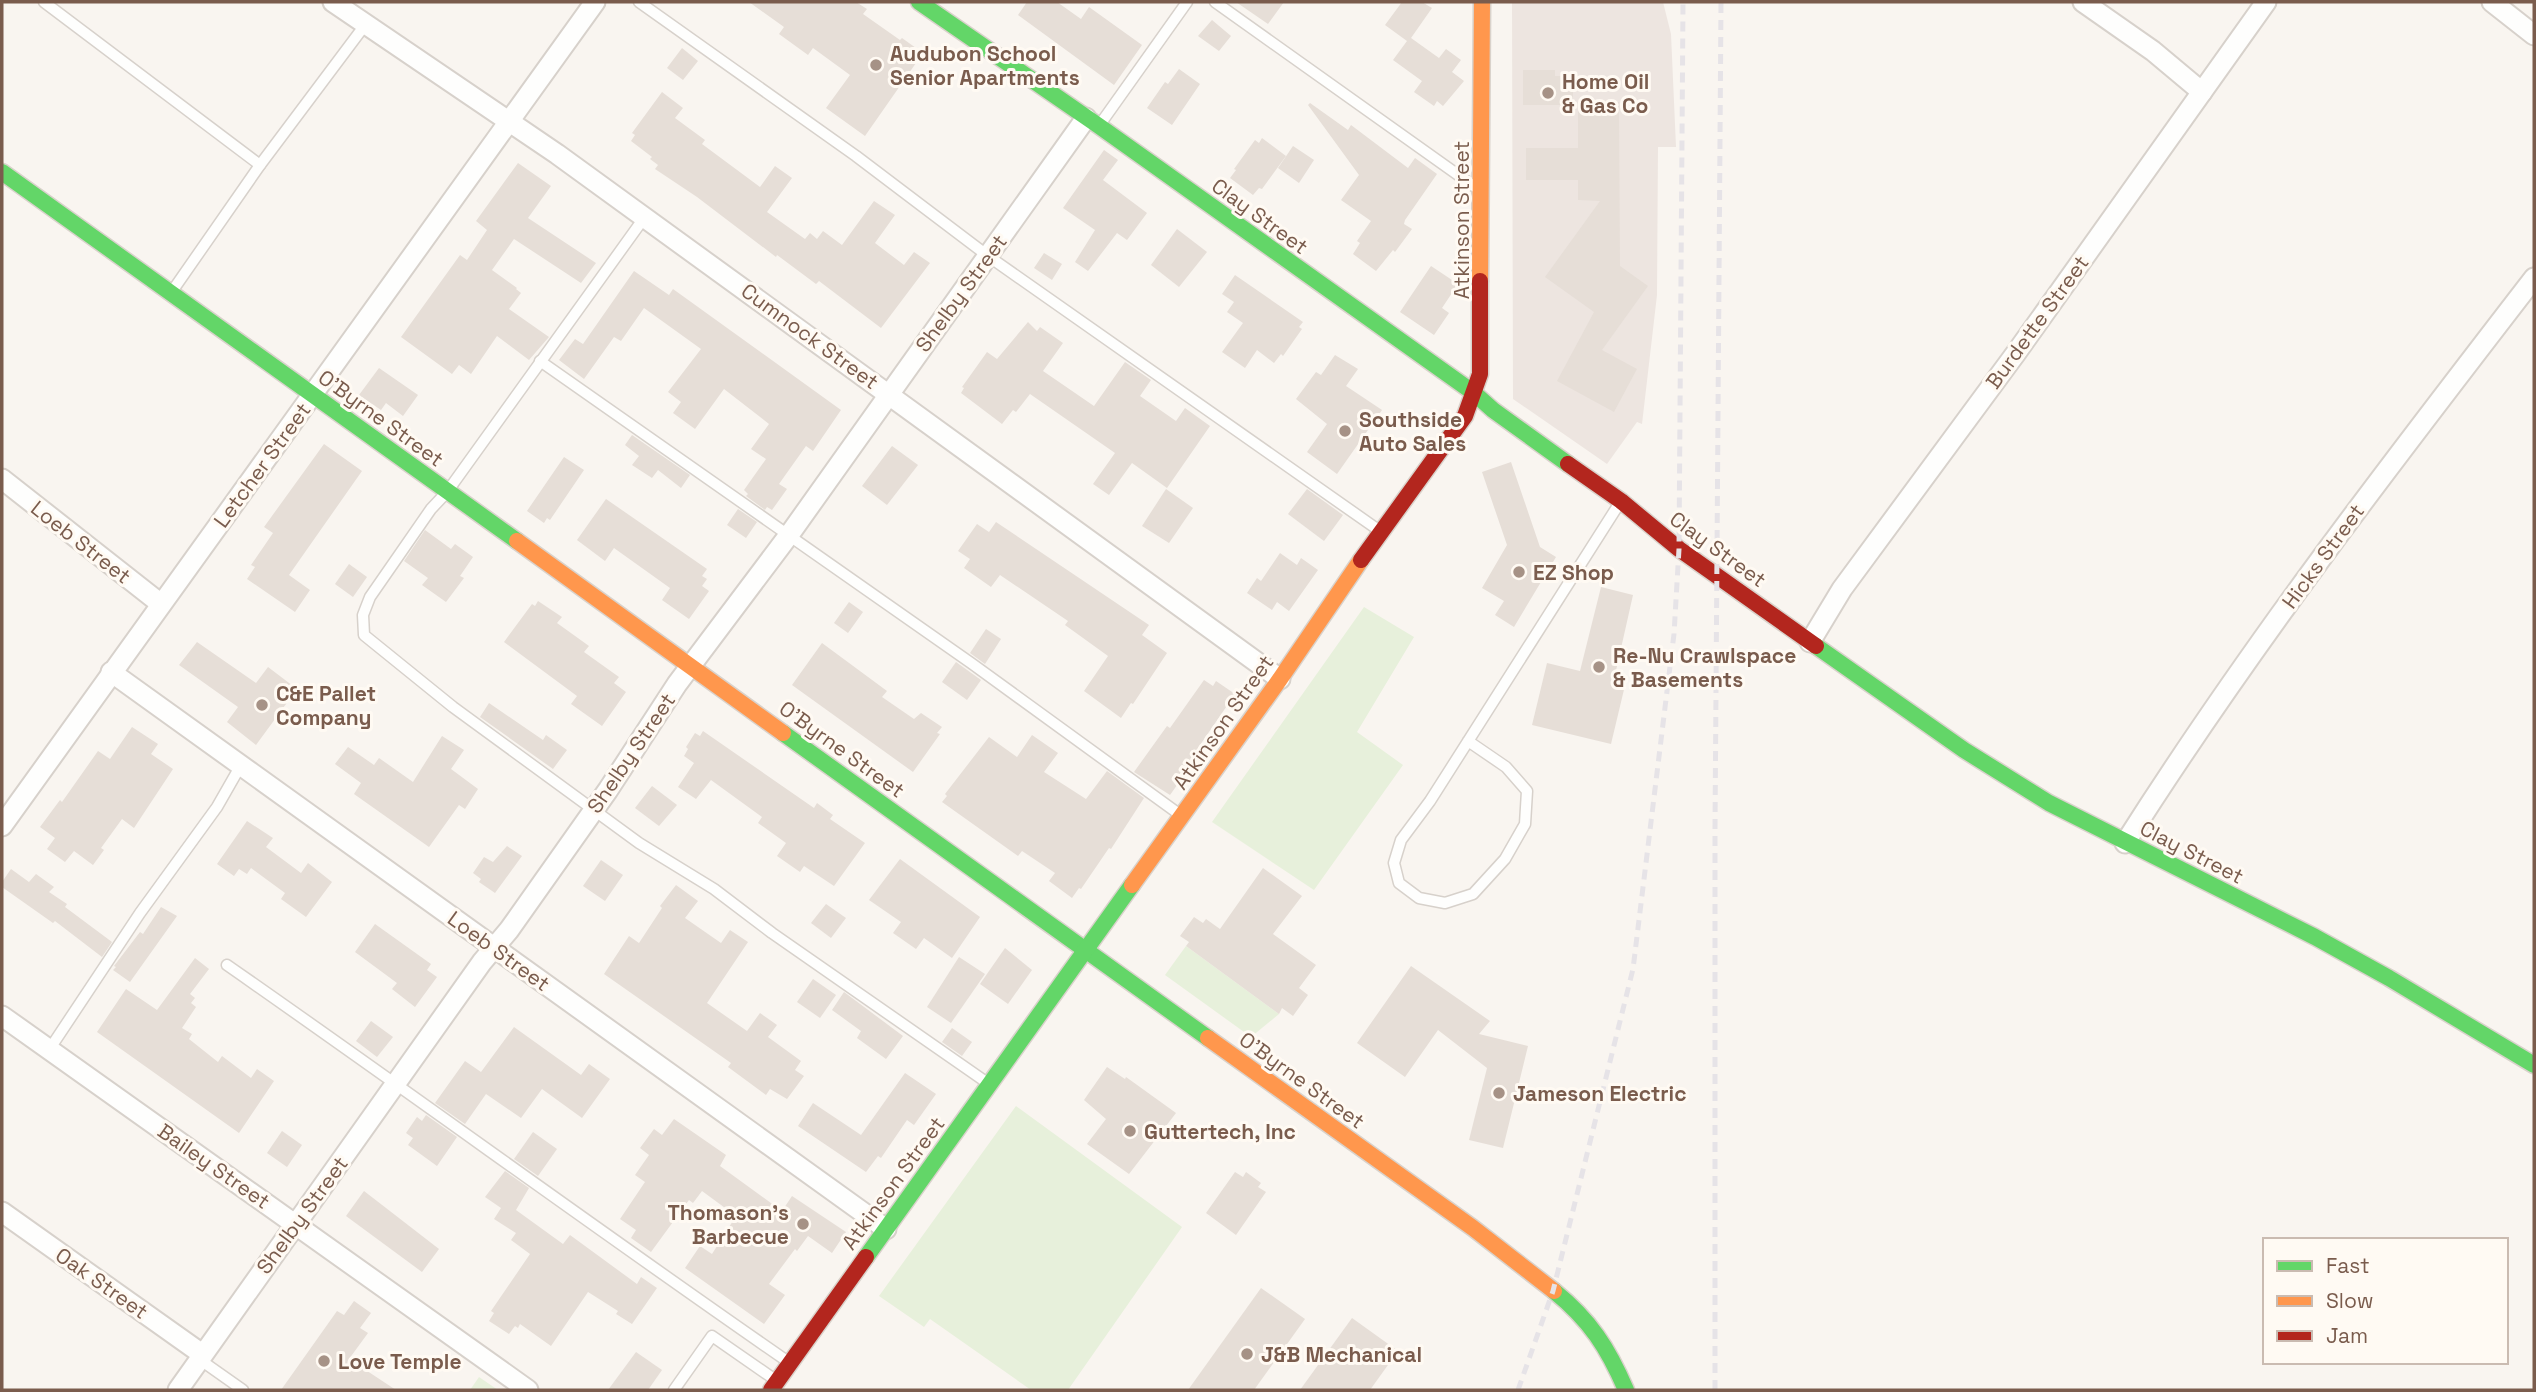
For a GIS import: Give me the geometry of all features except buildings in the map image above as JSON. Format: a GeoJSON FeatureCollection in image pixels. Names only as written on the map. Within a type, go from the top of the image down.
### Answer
{"type":"FeatureCollection","features":[{"type":"Feature","properties":{"kind":"street","name":"Cumnock Street"},"geometry":{"type":"LineString","coordinates":[[333,2],[510,121],[1280,679]]}},
{"type":"Feature","properties":{"kind":"street","name":"Letcher Street"},"geometry":{"type":"LineString","coordinates":[[2,826],[596,2]]}},
{"type":"Feature","properties":{"kind":"street","name":"Clay Street"},"geometry":{"type":"LineString","coordinates":[[919,2],[1474,393],[1493,410],[1621,501],[1679,549],[1964,750],[2049,803],[2315,937],[2534,1065]]}},
{"type":"Feature","properties":{"kind":"street","name":"Atkinson Street"},"geometry":{"type":"LineString","coordinates":[[774,1386],[1280,679],[1380,531],[1465,416],[1480,374],[1482,2]]}},
{"type":"Feature","properties":{"kind":"street"},"geometry":{"type":"LineString","coordinates":[[2083,2],[2153,51],[2202,92]]}},
{"type":"Feature","properties":{"kind":"street","name":"Burdette Street"},"geometry":{"type":"LineString","coordinates":[[1810,642],[1842,589],[2016,353],[2266,2]]}},
{"type":"Feature","properties":{"kind":"street"},"geometry":{"type":"LineString","coordinates":[[2493,2],[2534,35]]}},
{"type":"Feature","properties":{"kind":"street","name":"Shelby Street"},"geometry":{"type":"LineString","coordinates":[[178,1390],[594,809],[690,667],[789,535],[988,256],[1092,122]]}},
{"type":"Feature","properties":{"kind":"street","name":"O'Byrne Street"},"geometry":{"type":"LineString","coordinates":[[2,172],[1473,1228],[1553,1291],[1592,1328],[1604,1343],[1626,1390]]}},
{"type":"Feature","properties":{"kind":"street","name":"Hicks Street"},"geometry":{"type":"LineString","coordinates":[[2125,843],[2161,785],[2291,599],[2407,442],[2534,278]]}},
{"type":"Feature","properties":{"kind":"street","name":"Loeb Street"},"geometry":{"type":"LineString","coordinates":[[2,479],[161,604]]}},
{"type":"Feature","properties":{"kind":"street","name":"Loeb Street"},"geometry":{"type":"LineString","coordinates":[[111,672],[886,1229]]}},
{"type":"Feature","properties":{"kind":"street","name":"Bailey Street"},"geometry":{"type":"LineString","coordinates":[[2,1016],[528,1390]]}},
{"type":"Feature","properties":{"kind":"street","name":"Oak Street"},"geometry":{"type":"LineString","coordinates":[[2,1212],[201,1357]]}},
{"type":"Feature","properties":{"kind":"lane"},"geometry":{"type":"LineString","coordinates":[[44,2],[260,165]]}},
{"type":"Feature","properties":{"kind":"lane"},"geometry":{"type":"LineString","coordinates":[[639,2],[856,156],[988,256],[1380,531]]}},
{"type":"Feature","properties":{"kind":"lane"},"geometry":{"type":"LineString","coordinates":[[1092,122],[1187,2]]}},
{"type":"Feature","properties":{"kind":"lane"},"geometry":{"type":"LineString","coordinates":[[1215,2],[1482,191]]}},
{"type":"Feature","properties":{"kind":"lane"},"geometry":{"type":"LineString","coordinates":[[171,293],[260,165],[365,25]]}},
{"type":"Feature","properties":{"kind":"lane"},"geometry":{"type":"LineString","coordinates":[[644,218],[447,492],[431,509],[370,597],[363,615],[364,635],[453,707],[639,843],[714,889],[772,933],[989,1085]]}},
{"type":"Feature","properties":{"kind":"lane"},"geometry":{"type":"LineString","coordinates":[[540,361],[1182,816]]}},
{"type":"Feature","properties":{"kind":"lane"},"geometry":{"type":"LineString","coordinates":[[1468,741],[1506,767],[1527,791],[1525,824],[1505,859],[1473,894],[1445,903],[1419,898],[1399,883],[1394,863],[1401,840],[1430,801],[1468,741],[1621,501]]}},
{"type":"Feature","properties":{"kind":"lane"},"geometry":{"type":"LineString","coordinates":[[49,1049],[140,913],[217,807],[241,765]]}},
{"type":"Feature","properties":{"kind":"lane"},"geometry":{"type":"LineString","coordinates":[[228,965],[790,1364]]}},
{"type":"Feature","properties":{"kind":"lane"},"geometry":{"type":"LineString","coordinates":[[674,1390],[712,1336],[774,1386]]}},
{"type":"Feature","properties":{"kind":"lane"},"geometry":{"type":"LineString","coordinates":[[201,1357],[243,1390]]}},
{"type":"Feature","properties":{"kind":"shaded area"},"geometry":{"type":"Polygon","coordinates":[[[1512,2],[1663,2],[1671,34],[1676,147],[1658,147],[1657,295],[1642,424],[1637,422],[1607,464],[1513,399],[1512,2]]]}},
{"type":"Feature","properties":{"kind":"green space"},"geometry":{"type":"Polygon","coordinates":[[[1364,607],[1414,637],[1357,732],[1403,765],[1314,890],[1212,822],[1364,607]]]}},
{"type":"Feature","properties":{"kind":"green space"},"geometry":{"type":"Polygon","coordinates":[[[1186,946],[1279,1014],[1251,1037],[1165,975],[1186,946]]]}},
{"type":"Feature","properties":{"kind":"green space"},"geometry":{"type":"Polygon","coordinates":[[[1016,1106],[1182,1227],[1068,1390],[1031,1390],[930,1319],[924,1327],[879,1296],[1016,1106]]]}},
{"type":"Feature","properties":{"kind":"green space"},"geometry":{"type":"Polygon","coordinates":[[[479,1377],[498,1390],[470,1390],[479,1377]]]}},
{"type":"Feature","properties":{"kind":"railway"},"geometry":{"type":"LineString","coordinates":[[1518,1390],[1553,1291],[1633,969],[1674,634],[1679,549],[1683,2]]}},
{"type":"Feature","properties":{"kind":"railway"},"geometry":{"type":"LineString","coordinates":[[1715,1390],[1715,828],[1721,2]]}},
{"type":"Feature","properties":{"kind":"traffic: fast"},"geometry":{"type":"LineString","coordinates":[[919,2],[1099,126],[1474,393],[1493,410],[1568,464]]}},
{"type":"Feature","properties":{"kind":"traffic: fast"},"geometry":{"type":"LineString","coordinates":[[2,172],[517,541]]}},
{"type":"Feature","properties":{"kind":"traffic: fast"},"geometry":{"type":"LineString","coordinates":[[1816,646],[1964,750],[2049,803],[2315,937],[2534,1065]]}},
{"type":"Feature","properties":{"kind":"traffic: fast"},"geometry":{"type":"LineString","coordinates":[[783,733],[1208,1038]]}},
{"type":"Feature","properties":{"kind":"traffic: fast"},"geometry":{"type":"LineString","coordinates":[[866,1257],[1132,885]]}},
{"type":"Feature","properties":{"kind":"traffic: fast"},"geometry":{"type":"LineString","coordinates":[[1554,1291],[1578,1313],[1597,1336],[1626,1390]]}},
{"type":"Feature","properties":{"kind":"traffic: slow"},"geometry":{"type":"LineString","coordinates":[[1480,281],[1482,2]]}},
{"type":"Feature","properties":{"kind":"traffic: slow"},"geometry":{"type":"LineString","coordinates":[[517,541],[783,733]]}},
{"type":"Feature","properties":{"kind":"traffic: slow"},"geometry":{"type":"LineString","coordinates":[[1132,885],[1280,679],[1361,560]]}},
{"type":"Feature","properties":{"kind":"traffic: slow"},"geometry":{"type":"LineString","coordinates":[[1208,1038],[1473,1228],[1554,1291]]}},
{"type":"Feature","properties":{"kind":"traffic: jam"},"geometry":{"type":"LineString","coordinates":[[1361,560],[1465,416],[1480,374],[1480,281]]}},
{"type":"Feature","properties":{"kind":"traffic: jam"},"geometry":{"type":"LineString","coordinates":[[1568,464],[1621,501],[1679,549],[1816,646]]}},
{"type":"Feature","properties":{"kind":"traffic: jam"},"geometry":{"type":"LineString","coordinates":[[771,1390],[866,1257]]}},
{"type":"Feature","properties":{"kind":"place","name":"Audubon School Senior Apartments"},"geometry":{"type":"Point","coordinates":[876,65]}},
{"type":"Feature","properties":{"kind":"place","name":"Home Oil & Gas Co"},"geometry":{"type":"Point","coordinates":[1548,93]}},
{"type":"Feature","properties":{"kind":"place","name":"Southside Auto Sales"},"geometry":{"type":"Point","coordinates":[1345,431]}},
{"type":"Feature","properties":{"kind":"place","name":"EZ Shop"},"geometry":{"type":"Point","coordinates":[1519,572]}},
{"type":"Feature","properties":{"kind":"place","name":"Re-Nu Crawlspace & Basements"},"geometry":{"type":"Point","coordinates":[1599,667]}},
{"type":"Feature","properties":{"kind":"place","name":"C&E Pallet Company"},"geometry":{"type":"Point","coordinates":[262,705]}},
{"type":"Feature","properties":{"kind":"place","name":"Jameson Electric"},"geometry":{"type":"Point","coordinates":[1499,1093]}},
{"type":"Feature","properties":{"kind":"place","name":"Guttertech, Inc"},"geometry":{"type":"Point","coordinates":[1130,1131]}},
{"type":"Feature","properties":{"kind":"place","name":"Thomason's Barbecue"},"geometry":{"type":"Point","coordinates":[803,1224]}},
{"type":"Feature","properties":{"kind":"place","name":"J&B Mechanical"},"geometry":{"type":"Point","coordinates":[1247,1354]}},
{"type":"Feature","properties":{"kind":"place","name":"Love Temple"},"geometry":{"type":"Point","coordinates":[324,1361]}}]}
